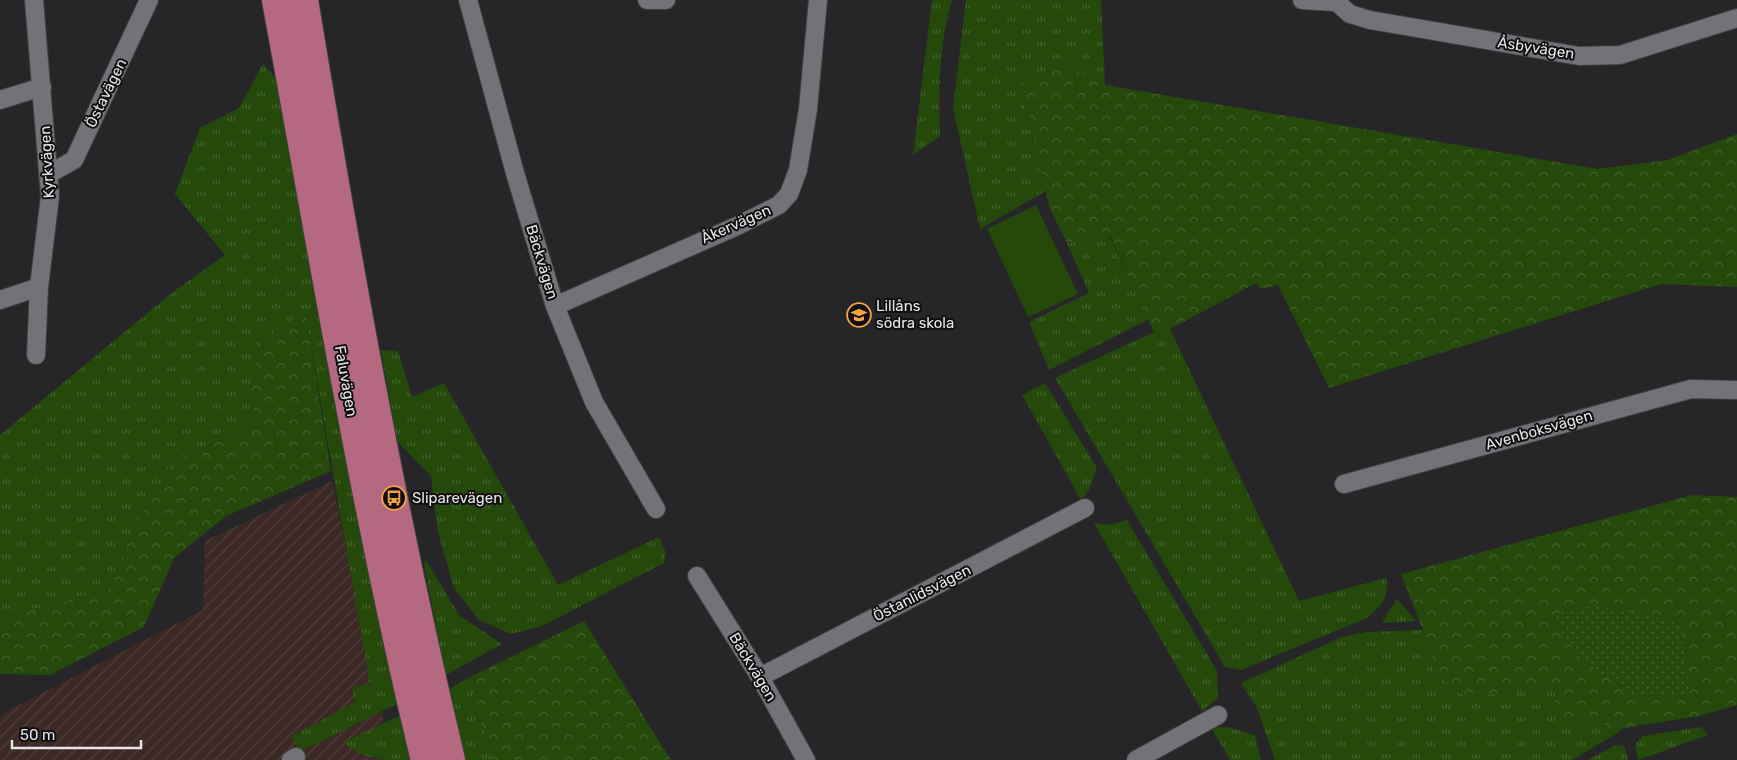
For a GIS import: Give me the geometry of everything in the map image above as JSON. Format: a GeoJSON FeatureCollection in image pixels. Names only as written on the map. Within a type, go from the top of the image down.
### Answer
{"type":"FeatureCollection","features":[{"type":"Feature","properties":{"kind":"highway","name":"Faluvägen"},"geometry":{"type":"LineString","coordinates":[[276,0],[351,413],[406,679],[425,760]]}},
{"type":"Feature","properties":{"kind":"highway","name":"Faluvägen"},"geometry":{"type":"LineString","coordinates":[[304,0],[382,440],[428,661],[451,760]]}},
{"type":"Feature","properties":{"kind":"street","name":"Kyrkvägen"},"geometry":{"type":"LineString","coordinates":[[34,0],[50,196],[39,287],[36,355]]}},
{"type":"Feature","properties":{"kind":"street","name":"Östavägen"},"geometry":{"type":"LineString","coordinates":[[49,174],[74,160],[149,0]]}},
{"type":"Feature","properties":{"kind":"street","name":"Bäckvägen"},"geometry":{"type":"LineString","coordinates":[[468,0],[515,173],[555,306],[594,402],[656,509]]}},
{"type":"Feature","properties":{"kind":"street"},"geometry":{"type":"LineString","coordinates":[[646,0],[666,0]]}},
{"type":"Feature","properties":{"kind":"street","name":"Åkervägen"},"geometry":{"type":"LineString","coordinates":[[555,306],[737,226],[779,205],[789,194],[798,170],[808,109],[818,0]]}},
{"type":"Feature","properties":{"kind":"street","name":"Åsbyvägen"},"geometry":{"type":"LineString","coordinates":[[1302,0],[1335,1],[1350,14],[1370,20],[1579,56],[1620,55],[1737,18]]}},
{"type":"Feature","properties":{"kind":"street"},"geometry":{"type":"LineString","coordinates":[[0,100],[42,87]]}},
{"type":"Feature","properties":{"kind":"street"},"geometry":{"type":"LineString","coordinates":[[0,300],[39,287]]}},
{"type":"Feature","properties":{"kind":"street","name":"Avenboksvägen"},"geometry":{"type":"LineString","coordinates":[[1344,484],[1691,389],[1737,390]]}},
{"type":"Feature","properties":{"kind":"street","name":"Östanlidsvägen"},"geometry":{"type":"LineString","coordinates":[[760,677],[1085,508]]}},
{"type":"Feature","properties":{"kind":"street","name":"Bäckvägen"},"geometry":{"type":"LineString","coordinates":[[697,576],[760,677],[806,760]]}},
{"type":"Feature","properties":{"kind":"street"},"geometry":{"type":"LineString","coordinates":[[1136,760],[1218,715]]}},
{"type":"Feature","properties":{"kind":"shaded area"},"geometry":{"type":"Polygon","coordinates":[[[332,481],[392,760],[0,760],[0,715],[203,610],[205,541],[332,481]]]}},
{"type":"Feature","properties":{"kind":"green space"},"geometry":{"type":"Polygon","coordinates":[[[932,0],[952,0],[944,34],[940,68],[940,136],[913,155],[932,0]]]}},
{"type":"Feature","properties":{"kind":"green space"},"geometry":{"type":"Polygon","coordinates":[[[966,0],[1101,0],[1105,85],[1074,67],[1019,76],[1046,191],[980,229],[953,108],[966,0]]]}},
{"type":"Feature","properties":{"kind":"green space"},"geometry":{"type":"Polygon","coordinates":[[[263,64],[275,77],[399,703],[299,752],[291,737],[355,702],[352,687],[370,684],[305,313],[249,396],[258,425],[173,461],[142,513],[120,560],[112,589],[0,618],[0,435],[173,292],[225,255],[175,194],[200,128],[239,108],[263,64]]]}},
{"type":"Feature","properties":{"kind":"green space"},"geometry":{"type":"Polygon","coordinates":[[[1074,67],[1105,85],[1598,169],[1668,160],[1737,134],[1737,287],[1661,284],[1329,388],[1278,285],[1261,289],[1256,283],[1170,329],[1154,332],[1110,235],[1067,243],[1050,209],[1019,76],[1074,67]]]}},
{"type":"Feature","properties":{"kind":"green space"},"geometry":{"type":"Polygon","coordinates":[[[1036,205],[1078,294],[1028,317],[987,229],[1036,205]]]}},
{"type":"Feature","properties":{"kind":"green space"},"geometry":{"type":"Polygon","coordinates":[[[1109,235],[1149,319],[1049,370],[1029,322],[1089,293],[1067,243],[1109,235]]]}},
{"type":"Feature","properties":{"kind":"green space"},"geometry":{"type":"Polygon","coordinates":[[[305,312],[331,471],[226,516],[174,558],[144,627],[50,675],[0,674],[0,618],[112,589],[120,560],[142,513],[173,461],[258,425],[249,396],[260,339],[305,312]]]}},
{"type":"Feature","properties":{"kind":"green space"},"geometry":{"type":"Polygon","coordinates":[[[1170,329],[1299,601],[1386,578],[1387,591],[1383,601],[1367,618],[1241,670],[1225,667],[1055,378],[1154,332],[1170,329]]]}},
{"type":"Feature","properties":{"kind":"green space"},"geometry":{"type":"Polygon","coordinates":[[[381,350],[398,351],[412,397],[444,383],[558,585],[659,537],[666,553],[664,563],[542,626],[511,634],[479,620],[454,588],[438,532],[431,476],[397,441],[381,350]]]}},
{"type":"Feature","properties":{"kind":"green space"},"geometry":{"type":"Polygon","coordinates":[[[1045,383],[1097,468],[1089,490],[1081,500],[1022,395],[1045,383]]]}},
{"type":"Feature","properties":{"kind":"green space"},"geometry":{"type":"Polygon","coordinates":[[[1692,495],[1737,497],[1737,705],[1699,716],[1624,728],[1614,735],[1600,717],[1571,726],[1551,713],[1556,698],[1553,686],[1466,697],[1436,674],[1423,630],[1401,574],[1692,495]]]}},
{"type":"Feature","properties":{"kind":"green space"},"geometry":{"type":"Polygon","coordinates":[[[1127,520],[1217,671],[1218,698],[1202,711],[1094,523],[1110,525],[1127,520]]]}},
{"type":"Feature","properties":{"kind":"green space"},"geometry":{"type":"Polygon","coordinates":[[[426,560],[459,615],[502,644],[446,675],[424,565],[426,560]]]}},
{"type":"Feature","properties":{"kind":"green space"},"geometry":{"type":"Polygon","coordinates":[[[1396,600],[1398,600],[1416,621],[1383,623],[1396,600]]]}},
{"type":"Feature","properties":{"kind":"green space"},"geometry":{"type":"Polygon","coordinates":[[[1594,605],[1680,622],[1690,694],[1630,695],[1578,656],[1550,615],[1594,605]]]}},
{"type":"Feature","properties":{"kind":"green space"},"geometry":{"type":"Polygon","coordinates":[[[584,621],[671,760],[490,760],[494,748],[478,718],[468,678],[584,621]]]}},
{"type":"Feature","properties":{"kind":"green space"},"geometry":{"type":"Polygon","coordinates":[[[1423,630],[1436,674],[1466,697],[1553,686],[1556,698],[1571,726],[1600,717],[1614,735],[1572,760],[1275,760],[1257,708],[1241,683],[1342,637],[1366,632],[1423,630]]]}},
{"type":"Feature","properties":{"kind":"green space"},"geometry":{"type":"Polygon","coordinates":[[[468,678],[478,718],[494,748],[490,760],[465,760],[449,689],[468,678]]]}},
{"type":"Feature","properties":{"kind":"green space"},"geometry":{"type":"Polygon","coordinates":[[[401,715],[412,760],[366,756],[350,748],[344,742],[401,715]]]}},
{"type":"Feature","properties":{"kind":"green space"},"geometry":{"type":"Polygon","coordinates":[[[1210,726],[1231,728],[1255,735],[1261,760],[1230,760],[1210,726]]]}},
{"type":"Feature","properties":{"kind":"green space"},"geometry":{"type":"Polygon","coordinates":[[[1701,727],[1708,735],[1638,760],[1635,744],[1643,736],[1701,727]]]}},
{"type":"Feature","properties":{"kind":"green space"},"geometry":{"type":"Polygon","coordinates":[[[1616,745],[1624,746],[1628,760],[1588,760],[1616,745]]]}},
{"type":"Feature","properties":{"kind":"place","name":"Lillåns södra skola"},"geometry":{"type":"Point","coordinates":[859,315]}},
{"type":"Feature","properties":{"kind":"place","name":"Sliparevägen"},"geometry":{"type":"Point","coordinates":[394,498]}}]}
